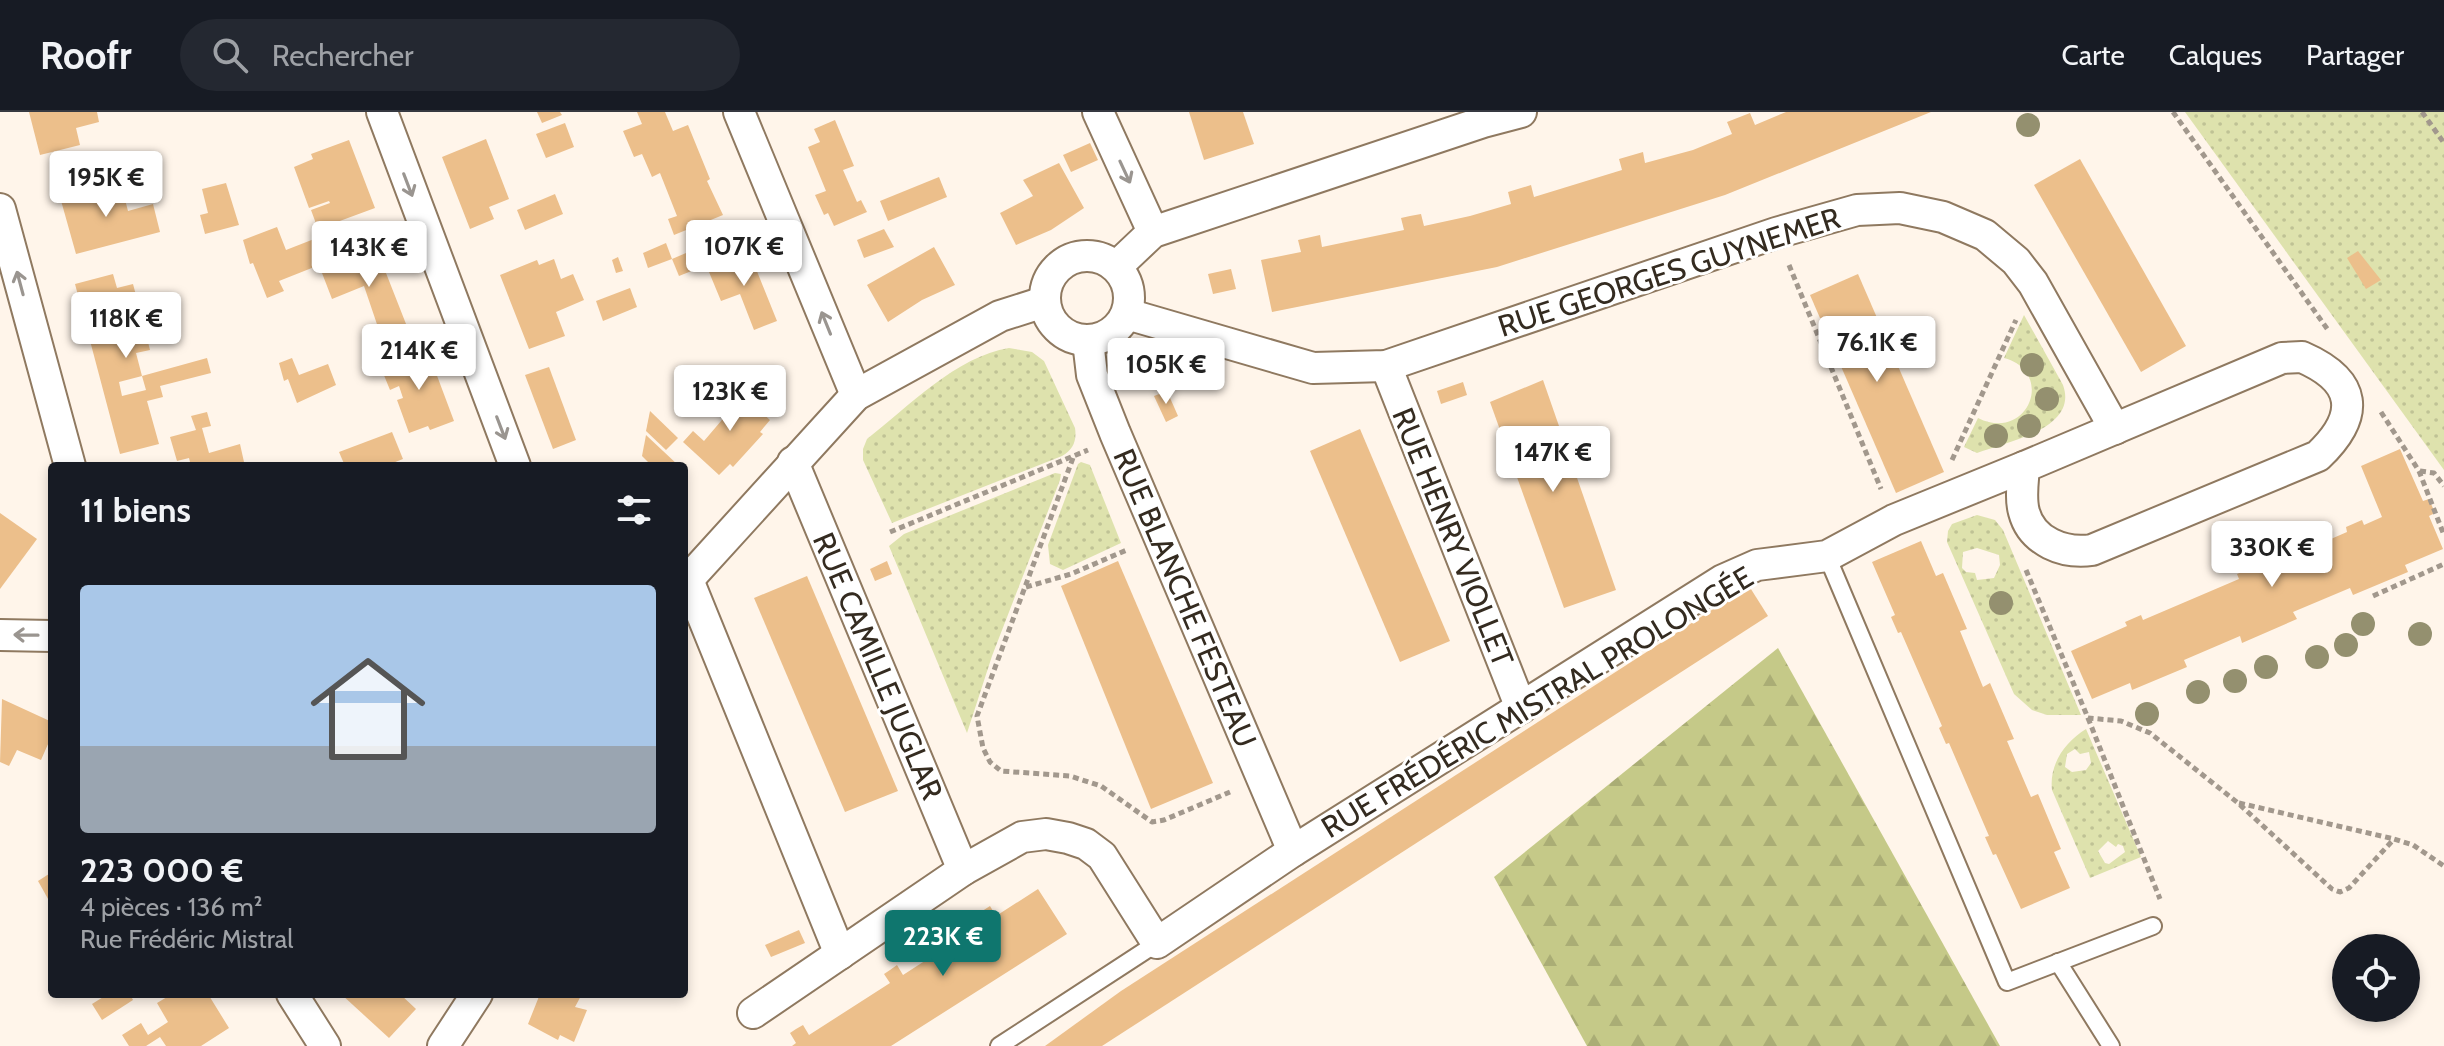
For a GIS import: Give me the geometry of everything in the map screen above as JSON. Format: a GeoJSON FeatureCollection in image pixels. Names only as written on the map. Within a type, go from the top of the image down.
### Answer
{"type":"FeatureCollection","features":[{"type":"Feature","properties":{"kind":"street"},"geometry":{"type":"LineString","coordinates":[[382,112],[513,462]]}},
{"type":"Feature","properties":{"kind":"street"},"geometry":{"type":"LineString","coordinates":[[739,112],[856,395]]}},
{"type":"Feature","properties":{"kind":"street"},"geometry":{"type":"LineString","coordinates":[[1098,112],[1153,232]]}},
{"type":"Feature","properties":{"kind":"street"},"geometry":{"type":"LineString","coordinates":[[1116,267],[1153,232],[1480,117],[1521,112]]}},
{"type":"Feature","properties":{"kind":"street","name":"RUE GEORGES GUYNEMER"},"geometry":{"type":"LineString","coordinates":[[1127,314],[1313,368],[1386,366],[1776,233],[1857,210],[1900,208],[1943,217],[1985,235],[2016,261],[2033,283],[2115,429]]}},
{"type":"Feature","properties":{"kind":"street"},"geometry":{"type":"LineString","coordinates":[[0,209],[69,462]]}},
{"type":"Feature","properties":{"kind":"street"},"geometry":{"type":"LineString","coordinates":[[1089,255],[1104,259],[1116,267],[1129,289],[1127,314],[1111,334],[1100,339],[1075,340],[1063,334],[1047,314],[1044,302],[1052,274],[1062,263],[1089,255]]}},
{"type":"Feature","properties":{"kind":"street"},"geometry":{"type":"LineString","coordinates":[[688,580],[856,395],[1000,316],[1044,302]]}},
{"type":"Feature","properties":{"kind":"street","name":"RUE BLANCHE FESTEAU"},"geometry":{"type":"LineString","coordinates":[[1088,341],[1092,375],[1115,433],[1293,851]]}},
{"type":"Feature","properties":{"kind":"street","name":"RUE FRÉDÉRIC MISTRAL PROLONGÉE"},"geometry":{"type":"LineString","coordinates":[[1157,943],[1293,851],[1723,580],[1757,565],[1827,556],[1894,520],[1934,506],[2282,358],[2302,357],[2329,370],[2340,381],[2346,394],[2347,410],[2343,427],[2334,441],[2318,456],[2276,474],[2092,550],[2077,552],[2062,549],[2040,537],[2030,526]]}},
{"type":"Feature","properties":{"kind":"street","name":"RUE HENRY VIOLLET"},"geometry":{"type":"LineString","coordinates":[[1386,366],[1521,708]]}},
{"type":"Feature","properties":{"kind":"street","name":"RUE CAMILLE JUGLAR"},"geometry":{"type":"LineString","coordinates":[[793,462],[963,870]]}},
{"type":"Feature","properties":{"kind":"street"},"geometry":{"type":"LineString","coordinates":[[2024,467],[2022,496],[2024,513],[2030,526]]}},
{"type":"Feature","properties":{"kind":"street"},"geometry":{"type":"LineString","coordinates":[[688,587],[840,954]]}},
{"type":"Feature","properties":{"kind":"street"},"geometry":{"type":"LineString","coordinates":[[0,635],[48,636]]}},
{"type":"Feature","properties":{"kind":"street"},"geometry":{"type":"LineString","coordinates":[[753,1013],[963,870],[1022,837],[1046,834],[1086,844],[1102,856],[1157,943]]}},
{"type":"Feature","properties":{"kind":"street"},"geometry":{"type":"LineString","coordinates":[[295,998],[325,1046]]}},
{"type":"Feature","properties":{"kind":"street"},"geometry":{"type":"LineString","coordinates":[[443,1046],[474,998]]}},
{"type":"Feature","properties":{"kind":"lane"},"geometry":{"type":"LineString","coordinates":[[1827,556],[2007,982],[2153,926]]}},
{"type":"Feature","properties":{"kind":"lane"},"geometry":{"type":"LineString","coordinates":[[999,1046],[1157,943]]}},
{"type":"Feature","properties":{"kind":"lane"},"geometry":{"type":"LineString","coordinates":[[2058,962],[2111,1046]]}},
{"type":"Feature","properties":{"kind":"path"},"geometry":{"type":"LineString","coordinates":[[2173,112],[2330,332]]}},
{"type":"Feature","properties":{"kind":"path"},"geometry":{"type":"LineString","coordinates":[[2422,112],[2444,143]]}},
{"type":"Feature","properties":{"kind":"path"},"geometry":{"type":"LineString","coordinates":[[1776,233],[1894,520]]}},
{"type":"Feature","properties":{"kind":"path"},"geometry":{"type":"LineString","coordinates":[[1934,506],[2033,283]]}},
{"type":"Feature","properties":{"kind":"path"},"geometry":{"type":"LineString","coordinates":[[2380,409],[2419,471],[2444,535]]}},
{"type":"Feature","properties":{"kind":"path"},"geometry":{"type":"LineString","coordinates":[[890,532],[1073,458],[1088,449]]}},
{"type":"Feature","properties":{"kind":"path"},"geometry":{"type":"LineString","coordinates":[[1073,458],[977,716],[983,748],[990,762],[1001,771],[1070,776],[1101,786],[1152,822],[1164,820],[1230,792]]}},
{"type":"Feature","properties":{"kind":"path"},"geometry":{"type":"LineString","coordinates":[[2419,471],[2434,473],[2444,486]]}},
{"type":"Feature","properties":{"kind":"path"},"geometry":{"type":"LineString","coordinates":[[2030,526],[2032,535],[2020,555],[2161,901],[2153,926]]}},
{"type":"Feature","properties":{"kind":"path"},"geometry":{"type":"LineString","coordinates":[[1025,587],[1071,574],[1129,549]]}},
{"type":"Feature","properties":{"kind":"path"},"geometry":{"type":"LineString","coordinates":[[2373,596],[2444,564]]}},
{"type":"Feature","properties":{"kind":"path"},"geometry":{"type":"LineString","coordinates":[[2088,718],[2121,721],[2150,733],[2238,803],[2332,889],[2340,892],[2349,888],[2394,839]]}},
{"type":"Feature","properties":{"kind":"path"},"geometry":{"type":"LineString","coordinates":[[2238,803],[2394,839],[2413,845],[2444,866]]}},
{"type":"Feature","properties":{"kind":"green space"},"geometry":{"type":"Polygon","coordinates":[[[2185,112],[2444,112],[2444,470],[2185,112]]]}},
{"type":"Feature","properties":{"kind":"green space"},"geometry":{"type":"Polygon","coordinates":[[[2024,315],[2063,385],[2065,400],[2060,413],[2037,431],[1977,453],[1964,447],[1978,418],[1996,423],[2010,421],[2022,414],[2029,403],[2032,390],[2029,377],[2020,366],[2004,358],[2024,315]]]}},
{"type":"Feature","properties":{"kind":"green space"},"geometry":{"type":"Polygon","coordinates":[[[1009,348],[1032,352],[1044,361],[1075,428],[1075,441],[1069,451],[892,523],[863,460],[867,439],[952,372],[990,353],[1009,348]]]}},
{"type":"Feature","properties":{"kind":"green space"},"geometry":{"type":"Polygon","coordinates":[[[1081,462],[1090,465],[1121,543],[1063,570],[1050,564],[1048,545],[1081,462]]]}},
{"type":"Feature","properties":{"kind":"green space"},"geometry":{"type":"Polygon","coordinates":[[[1055,473],[1061,474],[1060,480],[992,656],[967,733],[889,546],[904,534],[1055,473]]]}},
{"type":"Feature","properties":{"kind":"green space"},"geometry":{"type":"Polygon","coordinates":[[[1977,515],[1995,520],[2003,530],[2081,715],[2047,715],[2032,710],[2014,694],[1947,542],[1952,524],[1977,515]],[[1977,548],[1963,552],[1962,568],[1975,573],[1977,580],[1994,578],[2000,565],[1999,555],[1977,548]]]}},
{"type":"Feature","properties":{"kind":"green space"},"geometry":{"type":"Polygon","coordinates":[[[1778,648],[2000,1046],[1587,1046],[1494,877],[1778,648]]]}},
{"type":"Feature","properties":{"kind":"green space"},"geometry":{"type":"Polygon","coordinates":[[[2086,729],[2141,857],[2090,878],[2052,790],[2056,763],[2065,747],[2086,729]],[[2075,749],[2067,754],[2065,767],[2072,772],[2086,770],[2091,763],[2089,752],[2080,754],[2075,749]],[[2108,841],[2098,851],[2105,863],[2109,864],[2125,852],[2123,846],[2118,844],[2116,847],[2108,841]]]}},
{"type":"Feature","properties":{"kind":"building"},"geometry":{"type":"Polygon","coordinates":[[[29,112],[97,112],[99,122],[76,128],[80,145],[40,155],[29,112]]]}},
{"type":"Feature","properties":{"kind":"building"},"geometry":{"type":"Polygon","coordinates":[[[537,112],[560,112],[562,115],[542,123],[537,112]]]}},
{"type":"Feature","properties":{"kind":"building"},"geometry":{"type":"Polygon","coordinates":[[[637,112],[665,112],[673,131],[688,125],[710,179],[707,181],[723,215],[674,235],[668,219],[677,216],[660,173],[652,177],[642,154],[634,157],[623,131],[642,124],[637,112]]]}},
{"type":"Feature","properties":{"kind":"building"},"geometry":{"type":"Polygon","coordinates":[[[1189,112],[1243,112],[1254,144],[1204,160],[1189,112]]]}},
{"type":"Feature","properties":{"kind":"building"},"geometry":{"type":"Polygon","coordinates":[[[1786,112],[1931,112],[1725,195],[1497,267],[1272,312],[1261,260],[1301,252],[1298,240],[1320,235],[1322,247],[1404,230],[1401,218],[1410,216],[1421,214],[1424,226],[1470,216],[1511,204],[1508,192],[1531,185],[1534,197],[1622,170],[1619,159],[1643,152],[1645,163],[1693,150],[1732,134],[1727,122],[1750,113],[1755,125],[1786,112]]]}},
{"type":"Feature","properties":{"kind":"building"},"geometry":{"type":"Polygon","coordinates":[[[835,120],[854,166],[843,170],[857,202],[861,200],[867,212],[834,226],[828,213],[824,215],[815,195],[826,191],[808,147],[820,142],[814,129],[835,120]]]}},
{"type":"Feature","properties":{"kind":"building"},"geometry":{"type":"Polygon","coordinates":[[[565,123],[574,147],[546,158],[536,134],[565,123]]]}},
{"type":"Feature","properties":{"kind":"building"},"geometry":{"type":"Polygon","coordinates":[[[486,139],[509,199],[489,207],[494,219],[470,229],[442,157],[486,139]]]}},
{"type":"Feature","properties":{"kind":"building"},"geometry":{"type":"Polygon","coordinates":[[[349,140],[375,208],[318,229],[311,210],[330,203],[309,208],[294,167],[313,159],[311,154],[349,140]]]}},
{"type":"Feature","properties":{"kind":"building"},"geometry":{"type":"Polygon","coordinates":[[[1090,143],[1098,160],[1071,172],[1063,155],[1090,143]]]}},
{"type":"Feature","properties":{"kind":"building"},"geometry":{"type":"Polygon","coordinates":[[[2080,159],[2186,346],[2141,372],[2034,185],[2080,159]]]}},
{"type":"Feature","properties":{"kind":"building"},"geometry":{"type":"Polygon","coordinates":[[[1059,163],[1084,208],[1051,230],[1016,245],[1000,213],[1033,196],[1023,180],[1059,163]]]}},
{"type":"Feature","properties":{"kind":"building"},"geometry":{"type":"Polygon","coordinates":[[[939,177],[947,197],[888,221],[880,201],[939,177]]]}},
{"type":"Feature","properties":{"kind":"building"},"geometry":{"type":"Polygon","coordinates":[[[226,183],[239,225],[205,234],[200,215],[208,213],[202,189],[226,183]]]}},
{"type":"Feature","properties":{"kind":"building"},"geometry":{"type":"Polygon","coordinates":[[[121,184],[128,211],[153,204],[160,232],[76,254],[60,197],[121,184]]]}},
{"type":"Feature","properties":{"kind":"building"},"geometry":{"type":"Polygon","coordinates":[[[555,194],[563,214],[525,230],[517,210],[555,194]]]}},
{"type":"Feature","properties":{"kind":"building"},"geometry":{"type":"Polygon","coordinates":[[[277,227],[286,250],[332,232],[342,256],[279,281],[284,291],[267,298],[253,263],[250,264],[243,240],[277,227]]]}},
{"type":"Feature","properties":{"kind":"building"},"geometry":{"type":"Polygon","coordinates":[[[884,229],[894,247],[864,258],[857,240],[884,229]]]}},
{"type":"Feature","properties":{"kind":"building"},"geometry":{"type":"Polygon","coordinates":[[[666,243],[672,259],[648,268],[643,253],[666,243]]]}},
{"type":"Feature","properties":{"kind":"building"},"geometry":{"type":"Polygon","coordinates":[[[707,244],[714,262],[679,276],[672,259],[707,244]]]}},
{"type":"Feature","properties":{"kind":"building"},"geometry":{"type":"Polygon","coordinates":[[[375,245],[408,329],[382,339],[364,286],[332,299],[322,273],[354,261],[351,254],[375,245]]]}},
{"type":"Feature","properties":{"kind":"building"},"geometry":{"type":"Polygon","coordinates":[[[934,247],[955,285],[922,300],[888,322],[867,285],[934,247]]]}},
{"type":"Feature","properties":{"kind":"building"},"geometry":{"type":"Polygon","coordinates":[[[748,249],[777,321],[754,330],[740,294],[721,301],[709,272],[727,265],[724,259],[748,249]]]}},
{"type":"Feature","properties":{"kind":"building"},"geometry":{"type":"Polygon","coordinates":[[[2358,251],[2381,280],[2366,289],[2347,258],[2358,251]]]}},
{"type":"Feature","properties":{"kind":"building"},"geometry":{"type":"Polygon","coordinates":[[[618,257],[623,271],[616,273],[612,260],[618,257]]]}},
{"type":"Feature","properties":{"kind":"building"},"geometry":{"type":"Polygon","coordinates":[[[554,259],[561,279],[573,274],[584,300],[556,312],[565,336],[529,349],[500,275],[537,260],[539,265],[554,259]]]}},
{"type":"Feature","properties":{"kind":"building"},"geometry":{"type":"Polygon","coordinates":[[[1231,269],[1236,289],[1213,294],[1208,274],[1231,269]]]}},
{"type":"Feature","properties":{"kind":"building"},"geometry":{"type":"Polygon","coordinates":[[[113,274],[117,288],[133,284],[150,350],[136,353],[142,376],[207,358],[211,373],[160,386],[163,397],[147,401],[159,444],[120,454],[75,284],[113,274]],[[142,376],[119,382],[122,396],[146,390],[142,376]]]}},
{"type":"Feature","properties":{"kind":"building"},"geometry":{"type":"Polygon","coordinates":[[[1858,274],[1944,472],[1896,493],[1810,295],[1858,274]]]}},
{"type":"Feature","properties":{"kind":"building"},"geometry":{"type":"Polygon","coordinates":[[[630,288],[637,307],[603,321],[596,301],[630,288]]]}},
{"type":"Feature","properties":{"kind":"building"},"geometry":{"type":"Polygon","coordinates":[[[427,349],[454,421],[430,430],[428,426],[409,433],[397,400],[403,398],[399,386],[390,390],[381,368],[427,349]]]}},
{"type":"Feature","properties":{"kind":"building"},"geometry":{"type":"Polygon","coordinates":[[[292,358],[299,375],[328,364],[336,385],[297,403],[288,379],[284,381],[279,363],[292,358]]]}},
{"type":"Feature","properties":{"kind":"building"},"geometry":{"type":"Polygon","coordinates":[[[549,367],[576,440],[553,449],[525,375],[549,367]]]}},
{"type":"Feature","properties":{"kind":"building"},"geometry":{"type":"Polygon","coordinates":[[[1543,380],[1616,590],[1564,608],[1490,402],[1543,380]]]}},
{"type":"Feature","properties":{"kind":"building"},"geometry":{"type":"Polygon","coordinates":[[[1463,382],[1467,395],[1441,404],[1437,391],[1463,382]]]}},
{"type":"Feature","properties":{"kind":"building"},"geometry":{"type":"Polygon","coordinates":[[[733,387],[770,420],[760,432],[763,434],[733,467],[730,464],[719,475],[683,442],[693,431],[704,441],[727,414],[718,405],[733,387]]]}},
{"type":"Feature","properties":{"kind":"building"},"geometry":{"type":"Polygon","coordinates":[[[1167,391],[1178,416],[1166,422],[1154,396],[1167,391]]]}},
{"type":"Feature","properties":{"kind":"building"},"geometry":{"type":"Polygon","coordinates":[[[650,411],[678,438],[666,450],[646,431],[650,411]]]}},
{"type":"Feature","properties":{"kind":"building"},"geometry":{"type":"Polygon","coordinates":[[[207,412],[211,426],[202,428],[209,453],[240,444],[244,462],[190,462],[189,458],[177,461],[170,437],[196,430],[191,416],[207,412]]]}},
{"type":"Feature","properties":{"kind":"building"},"geometry":{"type":"Polygon","coordinates":[[[1360,429],[1450,641],[1400,662],[1310,451],[1360,429]]]}},
{"type":"Feature","properties":{"kind":"building"},"geometry":{"type":"Polygon","coordinates":[[[392,432],[403,459],[395,462],[343,462],[339,452],[392,432]]]}},
{"type":"Feature","properties":{"kind":"building"},"geometry":{"type":"Polygon","coordinates":[[[646,435],[675,462],[648,462],[642,456],[646,435]]]}},
{"type":"Feature","properties":{"kind":"building"},"geometry":{"type":"Polygon","coordinates":[[[2400,449],[2423,501],[2429,499],[2435,513],[2429,516],[2443,549],[2405,565],[2408,572],[2353,595],[2350,588],[2293,612],[2297,619],[2242,643],[2240,636],[2184,660],[2187,667],[2132,690],[2130,683],[2092,699],[2071,651],[2127,626],[2125,622],[2141,615],[2143,620],[2239,579],[2237,574],[2252,568],[2253,573],[2347,532],[2346,527],[2362,520],[2364,525],[2382,517],[2361,466],[2400,449]]]}},
{"type":"Feature","properties":{"kind":"building"},"geometry":{"type":"Polygon","coordinates":[[[0,513],[37,539],[0,589],[0,513]]]}},
{"type":"Feature","properties":{"kind":"building"},"geometry":{"type":"Polygon","coordinates":[[[1921,541],[1936,576],[1943,573],[1967,629],[1960,631],[1983,687],[1990,683],[2014,739],[2007,741],[2031,797],[2038,794],[2061,849],[2054,852],[2070,888],[2021,909],[1985,837],[1989,836],[1949,743],[1946,744],[1939,728],[1942,726],[1901,632],[1898,633],[1891,617],[1895,615],[1872,562],[1921,541]]]}},
{"type":"Feature","properties":{"kind":"building"},"geometry":{"type":"Polygon","coordinates":[[[887,561],[892,574],[875,581],[870,569],[887,561]]]}},
{"type":"Feature","properties":{"kind":"building"},"geometry":{"type":"Polygon","coordinates":[[[1118,561],[1213,783],[1151,809],[1061,586],[1118,561]]]}},
{"type":"Feature","properties":{"kind":"building"},"geometry":{"type":"Polygon","coordinates":[[[807,576],[898,791],[845,812],[754,598],[807,576]]]}},
{"type":"Feature","properties":{"kind":"building"},"geometry":{"type":"Polygon","coordinates":[[[1749,586],[1768,616],[1102,1046],[1045,1046],[1121,991],[1749,586]]]}},
{"type":"Feature","properties":{"kind":"building"},"geometry":{"type":"Polygon","coordinates":[[[2,699],[48,720],[48,744],[41,760],[17,750],[9,766],[0,762],[2,699]]]}},
{"type":"Feature","properties":{"kind":"building"},"geometry":{"type":"Polygon","coordinates":[[[48,875],[48,899],[38,881],[48,875]]]}},
{"type":"Feature","properties":{"kind":"building"},"geometry":{"type":"Polygon","coordinates":[[[1038,889],[1067,934],[891,1046],[792,1046],[796,1043],[790,1033],[796,1029],[803,1025],[809,1035],[890,983],[884,974],[897,965],[903,975],[982,924],[976,915],[990,906],[996,916],[1038,889]]]}},
{"type":"Feature","properties":{"kind":"building"},"geometry":{"type":"Polygon","coordinates":[[[799,930],[805,943],[771,957],[765,945],[799,930]]]}},
{"type":"Feature","properties":{"kind":"building"},"geometry":{"type":"Polygon","coordinates":[[[102,998],[133,1000],[102,1020],[92,1004],[102,998]]]}},
{"type":"Feature","properties":{"kind":"building"},"geometry":{"type":"Polygon","coordinates":[[[165,998],[210,998],[229,1028],[201,1046],[166,1046],[160,1037],[146,1046],[129,1046],[122,1035],[141,1023],[148,1035],[168,1022],[157,1003],[165,998]]]}},
{"type":"Feature","properties":{"kind":"building"},"geometry":{"type":"Polygon","coordinates":[[[345,998],[404,998],[416,1009],[389,1038],[345,998]]]}},
{"type":"Feature","properties":{"kind":"building"},"geometry":{"type":"Polygon","coordinates":[[[538,998],[580,998],[575,1007],[587,1010],[574,1042],[560,1035],[558,1040],[528,1024],[538,998]]]}}]}
